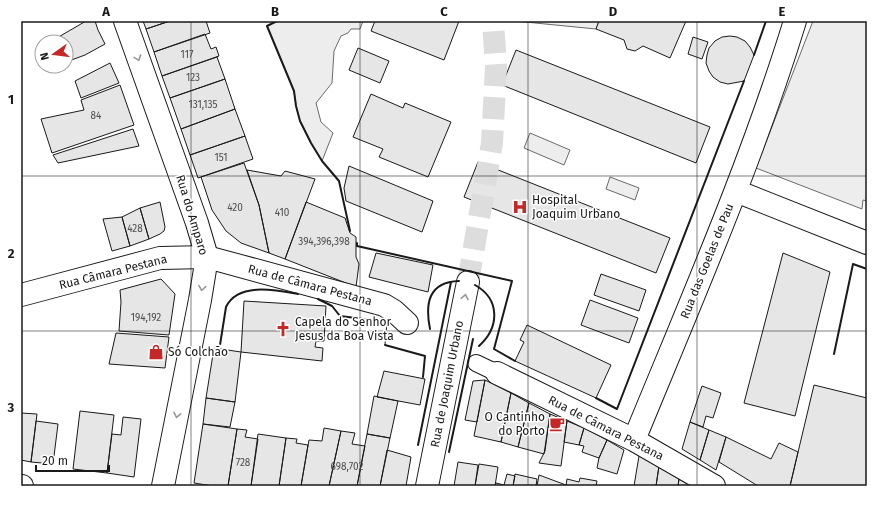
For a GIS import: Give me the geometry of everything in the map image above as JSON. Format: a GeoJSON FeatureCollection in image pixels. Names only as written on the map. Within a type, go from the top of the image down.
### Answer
{"type":"FeatureCollection","features":[{"type":"Feature","properties":{"kind":"street","name":"Rua do Amparo"},"geometry":{"type":"LineString","coordinates":[[125,21],[197,223],[207,257],[200,300],[163,486]]}},
{"type":"Feature","properties":{"kind":"street","name":"Rua das Goelas de Pau"},"geometry":{"type":"LineString","coordinates":[[634,440],[736,191],[776,81],[795,21]]}},
{"type":"Feature","properties":{"kind":"street"},"geometry":{"type":"LineString","coordinates":[[736,191],[867,243]]}},
{"type":"Feature","properties":{"kind":"street","name":"Rua Câmara Pestana"},"geometry":{"type":"LineString","coordinates":[[21,296],[160,258],[207,257]]}},
{"type":"Feature","properties":{"kind":"street","name":"Rua de Câmara Pestana"},"geometry":{"type":"LineString","coordinates":[[207,257],[384,305],[394,311],[407,323]]}},
{"type":"Feature","properties":{"kind":"street","name":"Rua de Joaquim Urbano"},"geometry":{"type":"LineString","coordinates":[[427,486],[468,282]]}},
{"type":"Feature","properties":{"kind":"street"},"geometry":{"type":"LineString","coordinates":[[476,364],[497,373]]}},
{"type":"Feature","properties":{"kind":"street","name":"Rua de Câmara Pestana"},"geometry":{"type":"LineString","coordinates":[[497,373],[634,440],[714,486]]}},
{"type":"Feature","properties":{"kind":"shaded area"},"geometry":{"type":"Polygon","coordinates":[[[277,21],[363,21],[360,29],[351,29],[348,33],[341,36],[334,51],[332,83],[316,103],[321,122],[333,133],[322,161],[300,121],[294,91],[267,26],[277,21]]]}},
{"type":"Feature","properties":{"kind":"shaded area"},"geometry":{"type":"Polygon","coordinates":[[[515,21],[599,21],[596,29],[515,21]]]}},
{"type":"Feature","properties":{"kind":"shaded area"},"geometry":{"type":"Polygon","coordinates":[[[813,21],[867,21],[867,201],[863,200],[862,209],[756,168],[813,21]]]}},
{"type":"Feature","properties":{"kind":"shaded area"},"geometry":{"type":"Polygon","coordinates":[[[530,133],[570,150],[564,165],[524,148],[530,133]]]}},
{"type":"Feature","properties":{"kind":"shaded area"},"geometry":{"type":"Polygon","coordinates":[[[610,177],[639,188],[635,200],[606,189],[610,177]]]}},
{"type":"Feature","properties":{"kind":"building"},"geometry":{"type":"Polygon","coordinates":[[[86,21],[95,21],[105,44],[74,59],[74,34],[64,34],[86,21]]]}},
{"type":"Feature","properties":{"kind":"building"},"geometry":{"type":"Polygon","coordinates":[[[143,21],[170,21],[146,29],[143,21]]]}},
{"type":"Feature","properties":{"kind":"building"},"geometry":{"type":"Polygon","coordinates":[[[170,21],[206,21],[210,33],[154,52],[146,29],[170,21]]]}},
{"type":"Feature","properties":{"kind":"building"},"geometry":{"type":"Polygon","coordinates":[[[375,21],[459,21],[444,60],[371,31],[375,21]]]}},
{"type":"Feature","properties":{"kind":"building"},"geometry":{"type":"Polygon","coordinates":[[[599,21],[686,21],[670,58],[643,46],[635,51],[627,49],[624,40],[596,29],[599,21]]]}},
{"type":"Feature","properties":{"kind":"building"},"geometry":{"type":"Polygon","coordinates":[[[205,34],[211,49],[216,47],[219,56],[162,76],[154,52],[205,34]]]}},
{"type":"Feature","properties":{"kind":"building"},"geometry":{"type":"Polygon","coordinates":[[[693,37],[708,42],[702,59],[688,54],[693,37]]]}},
{"type":"Feature","properties":{"kind":"building"},"geometry":{"type":"Polygon","coordinates":[[[722,37],[737,37],[745,41],[754,55],[744,81],[728,84],[720,82],[713,77],[706,63],[709,48],[715,41],[722,37]]]}},
{"type":"Feature","properties":{"kind":"building"},"geometry":{"type":"Polygon","coordinates":[[[358,48],[389,61],[380,83],[349,70],[358,48]]]}},
{"type":"Feature","properties":{"kind":"building"},"geometry":{"type":"Polygon","coordinates":[[[516,50],[710,127],[696,163],[502,85],[516,50]]]}},
{"type":"Feature","properties":{"kind":"building"},"geometry":{"type":"Polygon","coordinates":[[[217,57],[225,79],[170,98],[162,76],[217,57]]]}},
{"type":"Feature","properties":{"kind":"building"},"geometry":{"type":"Polygon","coordinates":[[[110,63],[119,83],[81,98],[75,81],[110,63]]]}},
{"type":"Feature","properties":{"kind":"building"},"geometry":{"type":"Polygon","coordinates":[[[225,79],[235,109],[181,129],[170,98],[225,79]]]}},
{"type":"Feature","properties":{"kind":"building"},"geometry":{"type":"Polygon","coordinates":[[[120,85],[134,125],[52,153],[41,119],[84,110],[81,100],[120,85]]]}},
{"type":"Feature","properties":{"kind":"building"},"geometry":{"type":"Polygon","coordinates":[[[371,94],[403,108],[405,103],[451,122],[428,177],[379,157],[383,149],[353,137],[371,94]]]}},
{"type":"Feature","properties":{"kind":"building"},"geometry":{"type":"Polygon","coordinates":[[[235,109],[245,136],[190,155],[181,129],[235,109]]]}},
{"type":"Feature","properties":{"kind":"building"},"geometry":{"type":"Polygon","coordinates":[[[133,129],[139,146],[58,163],[53,155],[133,129]]]}},
{"type":"Feature","properties":{"kind":"building"},"geometry":{"type":"Polygon","coordinates":[[[245,136],[253,159],[198,178],[190,155],[245,136]]]}},
{"type":"Feature","properties":{"kind":"building"},"geometry":{"type":"Polygon","coordinates":[[[478,162],[670,238],[656,273],[464,197],[478,162]]]}},
{"type":"Feature","properties":{"kind":"building"},"geometry":{"type":"Polygon","coordinates":[[[244,163],[259,205],[269,253],[241,243],[226,231],[212,210],[201,177],[244,163]]]}},
{"type":"Feature","properties":{"kind":"building"},"geometry":{"type":"Polygon","coordinates":[[[349,166],[433,201],[422,232],[346,201],[344,188],[349,166]]]}},
{"type":"Feature","properties":{"kind":"building"},"geometry":{"type":"Polygon","coordinates":[[[247,170],[281,176],[285,171],[315,179],[285,259],[269,253],[259,205],[247,170]]]}},
{"type":"Feature","properties":{"kind":"building"},"geometry":{"type":"Polygon","coordinates":[[[160,202],[165,227],[164,231],[149,239],[140,208],[160,202]]]}},
{"type":"Feature","properties":{"kind":"building"},"geometry":{"type":"Polygon","coordinates":[[[306,202],[345,218],[350,233],[356,237],[356,257],[359,264],[356,287],[285,259],[306,202]]]}},
{"type":"Feature","properties":{"kind":"building"},"geometry":{"type":"Polygon","coordinates":[[[140,208],[149,239],[130,246],[122,217],[140,208]]]}},
{"type":"Feature","properties":{"kind":"building"},"geometry":{"type":"Polygon","coordinates":[[[122,217],[130,246],[112,251],[103,219],[122,217]]]}},
{"type":"Feature","properties":{"kind":"building"},"geometry":{"type":"Polygon","coordinates":[[[376,253],[433,265],[428,292],[369,277],[376,253]]]}},
{"type":"Feature","properties":{"kind":"building"},"geometry":{"type":"Polygon","coordinates":[[[783,253],[830,272],[795,416],[744,403],[783,253]]]}},
{"type":"Feature","properties":{"kind":"building"},"geometry":{"type":"Polygon","coordinates":[[[601,274],[646,290],[639,311],[594,295],[601,274]]]}},
{"type":"Feature","properties":{"kind":"building"},"geometry":{"type":"Polygon","coordinates":[[[161,279],[175,294],[169,335],[119,331],[121,302],[120,290],[161,279]]]}},
{"type":"Feature","properties":{"kind":"building"},"geometry":{"type":"Polygon","coordinates":[[[590,300],[638,318],[629,343],[581,325],[590,300]]]}},
{"type":"Feature","properties":{"kind":"building","name":"Capela do Senhor Jesus da Boa Vista"},"geometry":{"type":"Polygon","coordinates":[[[244,301],[326,306],[324,341],[316,341],[315,347],[323,348],[322,361],[241,352],[244,301]]]}},
{"type":"Feature","properties":{"kind":"building"},"geometry":{"type":"Polygon","coordinates":[[[527,325],[611,365],[596,398],[515,361],[524,342],[520,340],[527,325]]]}},
{"type":"Feature","properties":{"kind":"building"},"geometry":{"type":"Polygon","coordinates":[[[116,333],[169,337],[165,368],[109,364],[116,333]]]}},
{"type":"Feature","properties":{"kind":"building"},"geometry":{"type":"Polygon","coordinates":[[[214,348],[241,352],[235,402],[206,398],[214,348]]]}},
{"type":"Feature","properties":{"kind":"building"},"geometry":{"type":"Polygon","coordinates":[[[384,371],[425,379],[420,405],[377,397],[384,371]]]}},
{"type":"Feature","properties":{"kind":"building"},"geometry":{"type":"Polygon","coordinates":[[[485,380],[477,422],[465,420],[473,381],[485,380]]]}},
{"type":"Feature","properties":{"kind":"building"},"geometry":{"type":"Polygon","coordinates":[[[485,380],[511,393],[501,442],[474,436],[485,380]]]}},
{"type":"Feature","properties":{"kind":"building"},"geometry":{"type":"Polygon","coordinates":[[[814,385],[867,398],[867,486],[790,486],[814,385]]]}},
{"type":"Feature","properties":{"kind":"building"},"geometry":{"type":"Polygon","coordinates":[[[702,386],[721,393],[713,418],[706,416],[703,427],[690,422],[702,386]]]}},
{"type":"Feature","properties":{"kind":"building"},"geometry":{"type":"Polygon","coordinates":[[[511,393],[529,403],[518,447],[501,442],[511,393]]]}},
{"type":"Feature","properties":{"kind":"building"},"geometry":{"type":"Polygon","coordinates":[[[374,396],[398,401],[390,438],[367,434],[374,396]]]}},
{"type":"Feature","properties":{"kind":"building"},"geometry":{"type":"Polygon","coordinates":[[[206,398],[235,402],[230,427],[203,424],[206,398]]]}},
{"type":"Feature","properties":{"kind":"building"},"geometry":{"type":"Polygon","coordinates":[[[529,403],[550,414],[544,454],[518,447],[529,403]]]}},
{"type":"Feature","properties":{"kind":"building"},"geometry":{"type":"Polygon","coordinates":[[[80,411],[114,415],[107,473],[73,469],[80,411]]]}},
{"type":"Feature","properties":{"kind":"building"},"geometry":{"type":"Polygon","coordinates":[[[21,413],[37,414],[31,462],[21,460],[21,413]]]}},
{"type":"Feature","properties":{"kind":"building"},"geometry":{"type":"Polygon","coordinates":[[[550,414],[567,421],[561,466],[539,463],[545,451],[550,414]]]}},
{"type":"Feature","properties":{"kind":"building"},"geometry":{"type":"Polygon","coordinates":[[[123,417],[141,419],[134,477],[107,473],[112,434],[121,435],[123,417]]]}},
{"type":"Feature","properties":{"kind":"building"},"geometry":{"type":"Polygon","coordinates":[[[36,421],[58,424],[53,464],[31,462],[36,421]]]}},
{"type":"Feature","properties":{"kind":"building"},"geometry":{"type":"Polygon","coordinates":[[[567,421],[584,428],[579,445],[564,442],[567,421]]]}},
{"type":"Feature","properties":{"kind":"building"},"geometry":{"type":"Polygon","coordinates":[[[690,422],[709,430],[700,460],[682,449],[690,422]]]}},
{"type":"Feature","properties":{"kind":"building"},"geometry":{"type":"Polygon","coordinates":[[[203,424],[237,429],[228,486],[213,486],[194,483],[203,424]]]}},
{"type":"Feature","properties":{"kind":"building"},"geometry":{"type":"Polygon","coordinates":[[[324,428],[341,431],[329,486],[301,486],[309,440],[322,441],[324,428]]]}},
{"type":"Feature","properties":{"kind":"building"},"geometry":{"type":"Polygon","coordinates":[[[584,428],[607,440],[599,458],[582,452],[584,446],[579,445],[584,428]]]}},
{"type":"Feature","properties":{"kind":"building"},"geometry":{"type":"Polygon","coordinates":[[[237,429],[247,430],[245,437],[258,439],[251,486],[228,486],[237,429]]]}},
{"type":"Feature","properties":{"kind":"building"},"geometry":{"type":"Polygon","coordinates":[[[709,430],[726,437],[716,470],[700,460],[709,430]]]}},
{"type":"Feature","properties":{"kind":"building"},"geometry":{"type":"Polygon","coordinates":[[[341,431],[355,433],[352,444],[365,446],[357,486],[329,486],[341,431]]]}},
{"type":"Feature","properties":{"kind":"building"},"geometry":{"type":"Polygon","coordinates":[[[258,434],[286,438],[279,486],[251,486],[258,434]]]}},
{"type":"Feature","properties":{"kind":"building"},"geometry":{"type":"Polygon","coordinates":[[[367,434],[390,438],[380,486],[357,486],[367,434]]]}},
{"type":"Feature","properties":{"kind":"building"},"geometry":{"type":"Polygon","coordinates":[[[726,437],[771,459],[779,443],[798,452],[790,486],[758,486],[719,462],[726,437]]]}},
{"type":"Feature","properties":{"kind":"building"},"geometry":{"type":"Polygon","coordinates":[[[286,438],[297,439],[296,443],[308,445],[301,486],[279,486],[286,438]]]}},
{"type":"Feature","properties":{"kind":"building"},"geometry":{"type":"Polygon","coordinates":[[[607,440],[624,450],[617,474],[597,468],[599,458],[607,440]]]}},
{"type":"Feature","properties":{"kind":"building"},"geometry":{"type":"Polygon","coordinates":[[[387,450],[411,457],[406,486],[380,486],[387,450]]]}},
{"type":"Feature","properties":{"kind":"building"},"geometry":{"type":"Polygon","coordinates":[[[639,456],[650,458],[659,466],[656,486],[634,486],[639,456]]]}},
{"type":"Feature","properties":{"kind":"building"},"geometry":{"type":"Polygon","coordinates":[[[458,462],[478,465],[475,486],[454,486],[458,462]]]}},
{"type":"Feature","properties":{"kind":"building"},"geometry":{"type":"Polygon","coordinates":[[[479,464],[498,467],[495,486],[475,486],[479,464]]]}},
{"type":"Feature","properties":{"kind":"building"},"geometry":{"type":"Polygon","coordinates":[[[659,466],[679,479],[678,486],[656,486],[659,466]]]}},
{"type":"Feature","properties":{"kind":"building"},"geometry":{"type":"Polygon","coordinates":[[[507,474],[515,476],[513,486],[495,486],[496,483],[504,485],[507,474]]]}},
{"type":"Feature","properties":{"kind":"building"},"geometry":{"type":"Polygon","coordinates":[[[515,474],[537,479],[536,486],[513,486],[515,474]]]}},
{"type":"Feature","properties":{"kind":"building"},"geometry":{"type":"Polygon","coordinates":[[[539,475],[566,485],[566,486],[537,486],[539,475]]]}},
{"type":"Feature","properties":{"kind":"building"},"geometry":{"type":"Polygon","coordinates":[[[580,478],[597,481],[596,486],[566,486],[567,479],[579,482],[580,478]]]}},
{"type":"Feature","properties":{"kind":"building"},"geometry":{"type":"Polygon","coordinates":[[[679,479],[691,486],[678,486],[679,479]]]}},
{"type":"Feature","properties":{"kind":"tunnel"},"geometry":{"type":"LineString","coordinates":[[468,282],[492,143],[496,67],[493,21]]}},
{"type":"Feature","properties":{"kind":"fence"},"geometry":{"type":"LineString","coordinates":[[385,345],[387,322]]}},
{"type":"Feature","properties":{"kind":"wall"},"geometry":{"type":"LineString","coordinates":[[277,21],[267,26],[294,91],[300,121],[322,161],[339,181],[350,231]]}},
{"type":"Feature","properties":{"kind":"wall"},"geometry":{"type":"LineString","coordinates":[[754,55],[766,21]]}},
{"type":"Feature","properties":{"kind":"wall"},"geometry":{"type":"LineString","coordinates":[[596,398],[617,409],[744,81]]}},
{"type":"Feature","properties":{"kind":"wall"},"geometry":{"type":"LineString","coordinates":[[357,243],[357,246],[512,281],[494,349],[515,361]]}},
{"type":"Feature","properties":{"kind":"wall"},"geometry":{"type":"LineString","coordinates":[[834,354],[853,264],[867,269]]}},
{"type":"Feature","properties":{"kind":"wall"},"geometry":{"type":"LineString","coordinates":[[430,329],[428,311],[431,296],[441,285],[459,281]]}},
{"type":"Feature","properties":{"kind":"wall"},"geometry":{"type":"LineString","coordinates":[[418,445],[451,282]]}},
{"type":"Feature","properties":{"kind":"wall"},"geometry":{"type":"LineString","coordinates":[[475,285],[489,298],[493,305],[494,314],[494,322],[491,330],[479,346]]}},
{"type":"Feature","properties":{"kind":"wall"},"geometry":{"type":"LineString","coordinates":[[220,345],[226,307],[232,299],[239,294],[258,290],[298,294]]}},
{"type":"Feature","properties":{"kind":"wall"},"geometry":{"type":"LineString","coordinates":[[318,299],[332,306],[340,316],[387,322]]}},
{"type":"Feature","properties":{"kind":"wall"},"geometry":{"type":"LineString","coordinates":[[449,452],[473,339]]}},
{"type":"Feature","properties":{"kind":"wall"},"geometry":{"type":"LineString","coordinates":[[385,345],[425,356],[423,377]]}},
{"type":"Feature","properties":{"kind":"place","name":"Hospital Joaquim Urbano"},"geometry":{"type":"Point","coordinates":[520,207]}},
{"type":"Feature","properties":{"kind":"place","name":"Capela do Senhor Jesus da Boa Vista"},"geometry":{"type":"Point","coordinates":[283,329]}},
{"type":"Feature","properties":{"kind":"place","name":"Só Colchão"},"geometry":{"type":"Point","coordinates":[156,352]}},
{"type":"Feature","properties":{"kind":"place","name":"O Cantinho do Porto"},"geometry":{"type":"Point","coordinates":[557,424]}}]}
